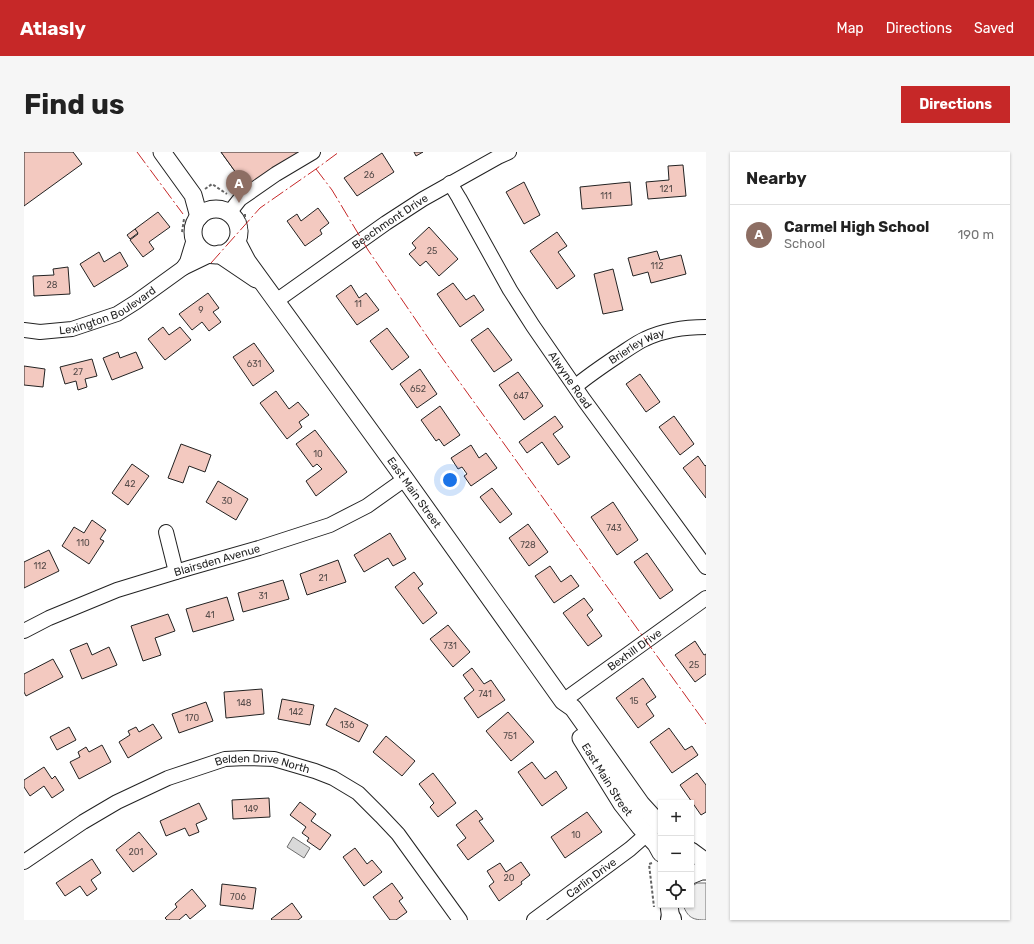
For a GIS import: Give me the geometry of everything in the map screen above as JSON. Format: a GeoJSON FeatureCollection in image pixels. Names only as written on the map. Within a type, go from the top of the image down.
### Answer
{"type":"FeatureCollection","features":[{"type":"Feature","properties":{"kind":"main road"},"geometry":{"type":"LineString","coordinates":[[162,152],[193,195],[191,214],[195,224],[193,231],[188,236]]}},
{"type":"Feature","properties":{"kind":"main road"},"geometry":{"type":"LineString","coordinates":[[173,152],[202,191],[231,207]]}},
{"type":"Feature","properties":{"kind":"main road"},"geometry":{"type":"LineString","coordinates":[[191,214],[204,212],[211,209],[231,207]]}},
{"type":"Feature","properties":{"kind":"main road"},"geometry":{"type":"LineString","coordinates":[[216,254],[225,253],[243,238],[239,236],[237,221],[232,215],[231,207]]}},
{"type":"Feature","properties":{"kind":"main road","name":"East Main Street"},"geometry":{"type":"LineString","coordinates":[[188,236],[203,251],[216,254],[265,284]]}},
{"type":"Feature","properties":{"kind":"main road","name":"East Main Street"},"geometry":{"type":"LineString","coordinates":[[243,238],[248,261],[276,301],[563,701],[573,708],[641,804],[654,830],[656,844],[655,859]]}},
{"type":"Feature","properties":{"kind":"main road"},"geometry":{"type":"LineString","coordinates":[[694,853],[706,862]]}},
{"type":"Feature","properties":{"kind":"main road"},"geometry":{"type":"LineString","coordinates":[[694,874],[706,871]]}},
{"type":"Feature","properties":{"kind":"street"},"geometry":{"type":"LineString","coordinates":[[231,207],[282,170],[313,152]]}},
{"type":"Feature","properties":{"kind":"street","name":"Beechmont Drive"},"geometry":{"type":"LineString","coordinates":[[276,301],[386,223],[423,199],[509,152]]}},
{"type":"Feature","properties":{"kind":"street","name":"Alwyne Road"},"geometry":{"type":"LineString","coordinates":[[450,183],[510,290],[533,326],[706,567]]}},
{"type":"Feature","properties":{"kind":"street"},"geometry":{"type":"LineString","coordinates":[[183,268],[188,262],[188,236]]}},
{"type":"Feature","properties":{"kind":"street","name":"Lexington Boulevard"},"geometry":{"type":"LineString","coordinates":[[24,330],[40,332],[72,329],[117,314],[183,268],[216,254]]}},
{"type":"Feature","properties":{"kind":"street","name":"Brierley Way"},"geometry":{"type":"LineString","coordinates":[[576,386],[591,374],[645,339],[666,332],[690,327],[706,327]]}},
{"type":"Feature","properties":{"kind":"street","name":"Blairsden Avenue"},"geometry":{"type":"LineString","coordinates":[[24,631],[49,618],[117,590],[259,548],[330,525],[367,506],[405,479]]}},
{"type":"Feature","properties":{"kind":"street"},"geometry":{"type":"LineString","coordinates":[[166,532],[176,572]]}},
{"type":"Feature","properties":{"kind":"street","name":"Bexhill Drive"},"geometry":{"type":"LineString","coordinates":[[563,701],[706,598]]}},
{"type":"Feature","properties":{"kind":"street","name":"Belden Drive North"},"geometry":{"type":"LineString","coordinates":[[24,862],[83,822],[117,802],[168,778],[225,759],[274,759],[333,778],[358,793],[398,834],[460,920]]}},
{"type":"Feature","properties":{"kind":"street","name":"Carlin Drive"},"geometry":{"type":"LineString","coordinates":[[534,920],[654,830]]}},
{"type":"Feature","properties":{"kind":"path"},"geometry":{"type":"LineString","coordinates":[[210,186],[212,184],[231,207],[245,220],[243,238]]}},
{"type":"Feature","properties":{"kind":"path"},"geometry":{"type":"LineString","coordinates":[[188,236],[191,214]]}},
{"type":"Feature","properties":{"kind":"path"},"geometry":{"type":"LineString","coordinates":[[655,859],[667,916]]}},
{"type":"Feature","properties":{"kind":"shaded area"},"geometry":{"type":"Polygon","coordinates":[[[293,837],[310,848],[304,858],[287,847],[293,837]]]}},
{"type":"Feature","properties":{"kind":"shaded area"},"geometry":{"type":"Polygon","coordinates":[[[697,883],[706,883],[706,920],[694,919],[687,913],[684,908],[694,908],[694,885],[697,883]]]}},
{"type":"Feature","properties":{"kind":"building"},"geometry":{"type":"Polygon","coordinates":[[[24,152],[73,152],[82,164],[24,206],[24,152]]]}},
{"type":"Feature","properties":{"kind":"building"},"geometry":{"type":"Polygon","coordinates":[[[221,152],[304,152],[247,188],[221,152]]]}},
{"type":"Feature","properties":{"kind":"building"},"geometry":{"type":"Polygon","coordinates":[[[221,152],[304,152],[247,188],[221,152]]]}},
{"type":"Feature","properties":{"kind":"building"},"geometry":{"type":"Polygon","coordinates":[[[414,152],[423,152],[416,156],[414,152]]]}},
{"type":"Feature","properties":{"kind":"building"},"geometry":{"type":"Polygon","coordinates":[[[382,153],[394,172],[357,196],[344,178],[382,153]]]}},
{"type":"Feature","properties":{"kind":"building"},"geometry":{"type":"Polygon","coordinates":[[[683,165],[686,196],[648,199],[646,182],[669,180],[668,166],[683,165]]]}},
{"type":"Feature","properties":{"kind":"building"},"geometry":{"type":"Polygon","coordinates":[[[524,182],[540,215],[524,224],[506,192],[524,182]]]}},
{"type":"Feature","properties":{"kind":"building"},"geometry":{"type":"Polygon","coordinates":[[[630,182],[632,205],[582,209],[580,187],[630,182]]]}},
{"type":"Feature","properties":{"kind":"building"},"geometry":{"type":"Polygon","coordinates":[[[318,208],[329,223],[320,230],[322,234],[305,246],[287,221],[297,214],[301,221],[318,208]]]}},
{"type":"Feature","properties":{"kind":"building"},"geometry":{"type":"Polygon","coordinates":[[[158,212],[170,227],[149,242],[154,249],[143,257],[130,240],[138,234],[135,229],[158,212]]]}},
{"type":"Feature","properties":{"kind":"building"},"geometry":{"type":"Polygon","coordinates":[[[429,227],[458,259],[439,276],[426,261],[420,266],[409,254],[416,248],[412,243],[429,227]]]}},
{"type":"Feature","properties":{"kind":"building"},"geometry":{"type":"Polygon","coordinates":[[[135,229],[138,233],[130,239],[127,235],[135,229]]]}},
{"type":"Feature","properties":{"kind":"building"},"geometry":{"type":"Polygon","coordinates":[[[557,232],[567,246],[558,252],[575,276],[557,289],[530,251],[557,232]]]}},
{"type":"Feature","properties":{"kind":"building"},"geometry":{"type":"Polygon","coordinates":[[[657,251],[660,260],[681,255],[686,274],[651,283],[648,272],[633,276],[628,258],[657,251]]]}},
{"type":"Feature","properties":{"kind":"building"},"geometry":{"type":"Polygon","coordinates":[[[99,252],[104,262],[120,252],[128,266],[94,287],[80,264],[99,252]]]}},
{"type":"Feature","properties":{"kind":"building"},"geometry":{"type":"Polygon","coordinates":[[[68,267],[70,294],[34,296],[33,276],[54,275],[53,269],[68,267]]]}},
{"type":"Feature","properties":{"kind":"building"},"geometry":{"type":"Polygon","coordinates":[[[613,269],[623,310],[603,314],[594,274],[613,269]]]}},
{"type":"Feature","properties":{"kind":"building"},"geometry":{"type":"Polygon","coordinates":[[[453,283],[466,300],[474,295],[484,310],[460,327],[437,294],[453,283]]]}},
{"type":"Feature","properties":{"kind":"building"},"geometry":{"type":"Polygon","coordinates":[[[351,285],[359,298],[366,293],[379,310],[357,325],[336,296],[351,285]]]}},
{"type":"Feature","properties":{"kind":"building"},"geometry":{"type":"Polygon","coordinates":[[[208,293],[219,308],[213,312],[221,322],[209,331],[202,322],[192,330],[179,314],[208,293]]]}},
{"type":"Feature","properties":{"kind":"building"},"geometry":{"type":"Polygon","coordinates":[[[163,327],[169,335],[180,327],[191,340],[165,360],[148,339],[163,327]]]}},
{"type":"Feature","properties":{"kind":"building"},"geometry":{"type":"Polygon","coordinates":[[[387,328],[409,357],[392,370],[370,341],[387,328]]]}},
{"type":"Feature","properties":{"kind":"building"},"geometry":{"type":"Polygon","coordinates":[[[488,328],[512,360],[494,372],[471,340],[488,328]]]}},
{"type":"Feature","properties":{"kind":"building"},"geometry":{"type":"Polygon","coordinates":[[[254,343],[274,371],[253,386],[233,357],[254,343]]]}},
{"type":"Feature","properties":{"kind":"building"},"geometry":{"type":"Polygon","coordinates":[[[118,352],[120,358],[136,352],[143,368],[112,380],[103,358],[118,352]]]}},
{"type":"Feature","properties":{"kind":"building"},"geometry":{"type":"Polygon","coordinates":[[[92,359],[97,376],[85,379],[87,387],[78,390],[76,381],[65,384],[60,367],[92,359]]]}},
{"type":"Feature","properties":{"kind":"building"},"geometry":{"type":"Polygon","coordinates":[[[24,366],[45,369],[43,387],[24,385],[24,366]]]}},
{"type":"Feature","properties":{"kind":"building"},"geometry":{"type":"Polygon","coordinates":[[[420,369],[437,394],[417,408],[400,384],[420,369]]]}},
{"type":"Feature","properties":{"kind":"building"},"geometry":{"type":"Polygon","coordinates":[[[518,372],[543,406],[524,420],[499,385],[518,372]]]}},
{"type":"Feature","properties":{"kind":"building"},"geometry":{"type":"Polygon","coordinates":[[[640,374],[660,402],[646,412],[626,384],[640,374]]]}},
{"type":"Feature","properties":{"kind":"building"},"geometry":{"type":"Polygon","coordinates":[[[276,391],[289,409],[298,402],[309,415],[299,422],[302,427],[287,439],[260,403],[276,391]]]}},
{"type":"Feature","properties":{"kind":"building"},"geometry":{"type":"Polygon","coordinates":[[[440,406],[460,435],[444,446],[439,439],[436,441],[421,420],[440,406]]]}},
{"type":"Feature","properties":{"kind":"building"},"geometry":{"type":"Polygon","coordinates":[[[555,416],[563,427],[553,434],[570,457],[558,465],[542,442],[527,453],[519,442],[555,416]]]}},
{"type":"Feature","properties":{"kind":"building"},"geometry":{"type":"Polygon","coordinates":[[[674,416],[694,444],[680,455],[659,427],[674,416]]]}},
{"type":"Feature","properties":{"kind":"building"},"geometry":{"type":"Polygon","coordinates":[[[315,430],[347,472],[316,496],[306,481],[322,469],[317,464],[313,467],[296,444],[315,430]]]}},
{"type":"Feature","properties":{"kind":"building"},"geometry":{"type":"Polygon","coordinates":[[[181,444],[211,455],[205,472],[189,466],[183,483],[168,478],[181,444]]]}},
{"type":"Feature","properties":{"kind":"building"},"geometry":{"type":"Polygon","coordinates":[[[471,445],[479,458],[486,453],[497,468],[471,486],[464,476],[467,474],[462,467],[458,469],[451,458],[471,445]]]}},
{"type":"Feature","properties":{"kind":"building"},"geometry":{"type":"Polygon","coordinates":[[[698,456],[705,466],[706,465],[706,498],[683,468],[698,456]]]}},
{"type":"Feature","properties":{"kind":"building"},"geometry":{"type":"Polygon","coordinates":[[[132,464],[149,476],[128,505],[112,493],[132,464]]]}},
{"type":"Feature","properties":{"kind":"building"},"geometry":{"type":"Polygon","coordinates":[[[218,481],[248,499],[236,520],[206,502],[218,481]]]}},
{"type":"Feature","properties":{"kind":"building"},"geometry":{"type":"Polygon","coordinates":[[[492,488],[512,514],[500,523],[480,497],[492,488]]]}},
{"type":"Feature","properties":{"kind":"building"},"geometry":{"type":"Polygon","coordinates":[[[613,502],[638,540],[617,555],[591,517],[613,502]]]}},
{"type":"Feature","properties":{"kind":"building"},"geometry":{"type":"Polygon","coordinates":[[[92,520],[106,530],[100,539],[104,541],[89,564],[62,546],[74,527],[84,533],[92,520]]]}},
{"type":"Feature","properties":{"kind":"building"},"geometry":{"type":"Polygon","coordinates":[[[528,524],[548,552],[529,566],[509,538],[528,524]]]}},
{"type":"Feature","properties":{"kind":"building"},"geometry":{"type":"Polygon","coordinates":[[[390,533],[406,559],[393,566],[388,558],[364,572],[354,555],[390,533]]]}},
{"type":"Feature","properties":{"kind":"building"},"geometry":{"type":"Polygon","coordinates":[[[49,550],[59,571],[24,588],[24,562],[49,550]]]}},
{"type":"Feature","properties":{"kind":"building"},"geometry":{"type":"Polygon","coordinates":[[[647,553],[673,590],[660,599],[634,562],[647,553]]]}},
{"type":"Feature","properties":{"kind":"building"},"geometry":{"type":"Polygon","coordinates":[[[338,560],[346,582],[307,595],[300,574],[338,560]]]}},
{"type":"Feature","properties":{"kind":"building"},"geometry":{"type":"Polygon","coordinates":[[[550,566],[561,582],[571,575],[579,586],[554,603],[535,576],[550,566]]]}},
{"type":"Feature","properties":{"kind":"building"},"geometry":{"type":"Polygon","coordinates":[[[414,572],[423,584],[418,588],[437,613],[423,624],[395,587],[414,572]]]}},
{"type":"Feature","properties":{"kind":"building"},"geometry":{"type":"Polygon","coordinates":[[[283,580],[289,599],[243,612],[238,593],[283,580]]]}},
{"type":"Feature","properties":{"kind":"building"},"geometry":{"type":"Polygon","coordinates":[[[227,597],[234,620],[193,632],[186,609],[227,597]]]}},
{"type":"Feature","properties":{"kind":"building"},"geometry":{"type":"Polygon","coordinates":[[[584,598],[593,610],[587,615],[602,636],[588,646],[563,613],[584,598]]]}},
{"type":"Feature","properties":{"kind":"building"},"geometry":{"type":"Polygon","coordinates":[[[168,614],[175,631],[155,638],[161,655],[143,661],[131,626],[168,614]]]}},
{"type":"Feature","properties":{"kind":"building"},"geometry":{"type":"Polygon","coordinates":[[[448,625],[470,652],[453,667],[430,639],[448,625]]]}},
{"type":"Feature","properties":{"kind":"building"},"geometry":{"type":"Polygon","coordinates":[[[695,641],[704,655],[706,654],[706,674],[695,682],[675,655],[695,641]]]}},
{"type":"Feature","properties":{"kind":"building"},"geometry":{"type":"Polygon","coordinates":[[[87,643],[92,655],[109,647],[117,665],[82,679],[70,650],[87,643]]]}},
{"type":"Feature","properties":{"kind":"building"},"geometry":{"type":"Polygon","coordinates":[[[53,659],[63,677],[26,696],[24,692],[24,674],[53,659]]]}},
{"type":"Feature","properties":{"kind":"building"},"geometry":{"type":"Polygon","coordinates":[[[472,668],[484,684],[491,680],[505,700],[478,718],[464,698],[474,690],[463,675],[472,668]]]}},
{"type":"Feature","properties":{"kind":"building"},"geometry":{"type":"Polygon","coordinates":[[[643,678],[656,697],[646,704],[654,716],[638,728],[616,698],[643,678]]]}},
{"type":"Feature","properties":{"kind":"building"},"geometry":{"type":"Polygon","coordinates":[[[262,689],[264,714],[226,718],[224,692],[262,689]]]}},
{"type":"Feature","properties":{"kind":"building"},"geometry":{"type":"Polygon","coordinates":[[[282,699],[314,705],[310,725],[278,719],[282,699]]]}},
{"type":"Feature","properties":{"kind":"building"},"geometry":{"type":"Polygon","coordinates":[[[206,702],[213,721],[179,733],[172,714],[206,702]]]}},
{"type":"Feature","properties":{"kind":"building"},"geometry":{"type":"Polygon","coordinates":[[[335,708],[368,725],[359,742],[326,725],[335,708]]]}},
{"type":"Feature","properties":{"kind":"building"},"geometry":{"type":"Polygon","coordinates":[[[508,712],[534,742],[511,761],[486,731],[508,712]]]}},
{"type":"Feature","properties":{"kind":"building"},"geometry":{"type":"Polygon","coordinates":[[[153,724],[162,738],[128,758],[119,742],[130,735],[128,731],[136,727],[139,732],[153,724]]]}},
{"type":"Feature","properties":{"kind":"building"},"geometry":{"type":"Polygon","coordinates":[[[69,727],[76,740],[57,750],[50,737],[69,727]]]}},
{"type":"Feature","properties":{"kind":"building"},"geometry":{"type":"Polygon","coordinates":[[[669,728],[685,750],[692,746],[698,755],[672,773],[650,742],[669,728]]]}},
{"type":"Feature","properties":{"kind":"building"},"geometry":{"type":"Polygon","coordinates":[[[386,736],[415,761],[402,776],[373,752],[386,736]]]}},
{"type":"Feature","properties":{"kind":"building"},"geometry":{"type":"Polygon","coordinates":[[[102,745],[111,762],[79,779],[70,762],[80,757],[78,752],[86,747],[89,752],[102,745]]]}},
{"type":"Feature","properties":{"kind":"building"},"geometry":{"type":"Polygon","coordinates":[[[532,762],[545,779],[556,771],[567,788],[542,806],[518,772],[532,762]]]}},
{"type":"Feature","properties":{"kind":"building"},"geometry":{"type":"Polygon","coordinates":[[[44,767],[52,779],[55,776],[64,790],[52,798],[44,786],[30,796],[24,787],[24,780],[44,767]]]}},
{"type":"Feature","properties":{"kind":"building"},"geometry":{"type":"Polygon","coordinates":[[[433,773],[456,803],[438,817],[430,807],[434,803],[419,784],[433,773]]]}},
{"type":"Feature","properties":{"kind":"building"},"geometry":{"type":"Polygon","coordinates":[[[697,773],[706,785],[706,812],[701,815],[694,805],[694,800],[690,800],[680,785],[697,773]]]}},
{"type":"Feature","properties":{"kind":"building"},"geometry":{"type":"Polygon","coordinates":[[[269,798],[270,817],[233,819],[232,800],[269,798]]]}},
{"type":"Feature","properties":{"kind":"building"},"geometry":{"type":"Polygon","coordinates":[[[300,802],[316,814],[311,821],[331,835],[320,850],[307,841],[309,838],[302,833],[306,827],[290,815],[300,802]]]}},
{"type":"Feature","properties":{"kind":"building"},"geometry":{"type":"Polygon","coordinates":[[[199,803],[207,819],[196,824],[199,832],[189,836],[185,828],[166,836],[160,821],[199,803]]]}},
{"type":"Feature","properties":{"kind":"building"},"geometry":{"type":"Polygon","coordinates":[[[476,810],[483,819],[479,821],[494,841],[468,860],[457,845],[466,838],[456,825],[476,810]]]}},
{"type":"Feature","properties":{"kind":"building"},"geometry":{"type":"Polygon","coordinates":[[[587,812],[602,832],[565,858],[551,837],[587,812]]]}},
{"type":"Feature","properties":{"kind":"building"},"geometry":{"type":"Polygon","coordinates":[[[139,832],[157,854],[133,872],[116,850],[139,832]]]}},
{"type":"Feature","properties":{"kind":"building"},"geometry":{"type":"Polygon","coordinates":[[[355,848],[367,864],[372,860],[382,872],[364,886],[343,857],[355,848]]]}},
{"type":"Feature","properties":{"kind":"building"},"geometry":{"type":"Polygon","coordinates":[[[92,859],[101,873],[91,880],[97,889],[87,896],[80,886],[65,896],[56,883],[92,859]]]}},
{"type":"Feature","properties":{"kind":"building"},"geometry":{"type":"Polygon","coordinates":[[[521,862],[530,875],[521,882],[522,884],[499,901],[489,886],[494,882],[487,871],[500,863],[506,872],[521,862]]]}},
{"type":"Feature","properties":{"kind":"building"},"geometry":{"type":"Polygon","coordinates":[[[392,883],[403,898],[399,901],[407,912],[396,920],[390,920],[373,897],[392,883]]]}},
{"type":"Feature","properties":{"kind":"building"},"geometry":{"type":"Polygon","coordinates":[[[222,884],[256,888],[253,909],[220,905],[222,884]]]}},
{"type":"Feature","properties":{"kind":"building"},"geometry":{"type":"Polygon","coordinates":[[[192,889],[206,906],[190,919],[186,914],[179,920],[167,920],[165,918],[177,907],[175,904],[192,889]]]}},
{"type":"Feature","properties":{"kind":"building"},"geometry":{"type":"Polygon","coordinates":[[[292,903],[302,917],[298,920],[271,919],[292,903]]]}},
{"type":"Feature","properties":{"kind":"power"},"geometry":{"type":"LineString","coordinates":[[137,152],[183,214]]}},
{"type":"Feature","properties":{"kind":"power"},"geometry":{"type":"LineString","coordinates":[[211,263],[260,208],[339,152]]}},
{"type":"Feature","properties":{"kind":"power"},"geometry":{"type":"LineString","coordinates":[[316,169],[332,190],[368,250],[435,348],[706,724]]}},
{"type":"Feature","properties":{"kind":"place","name":"Carmel High School"},"geometry":{"type":"Point","coordinates":[239,203]}}]}
